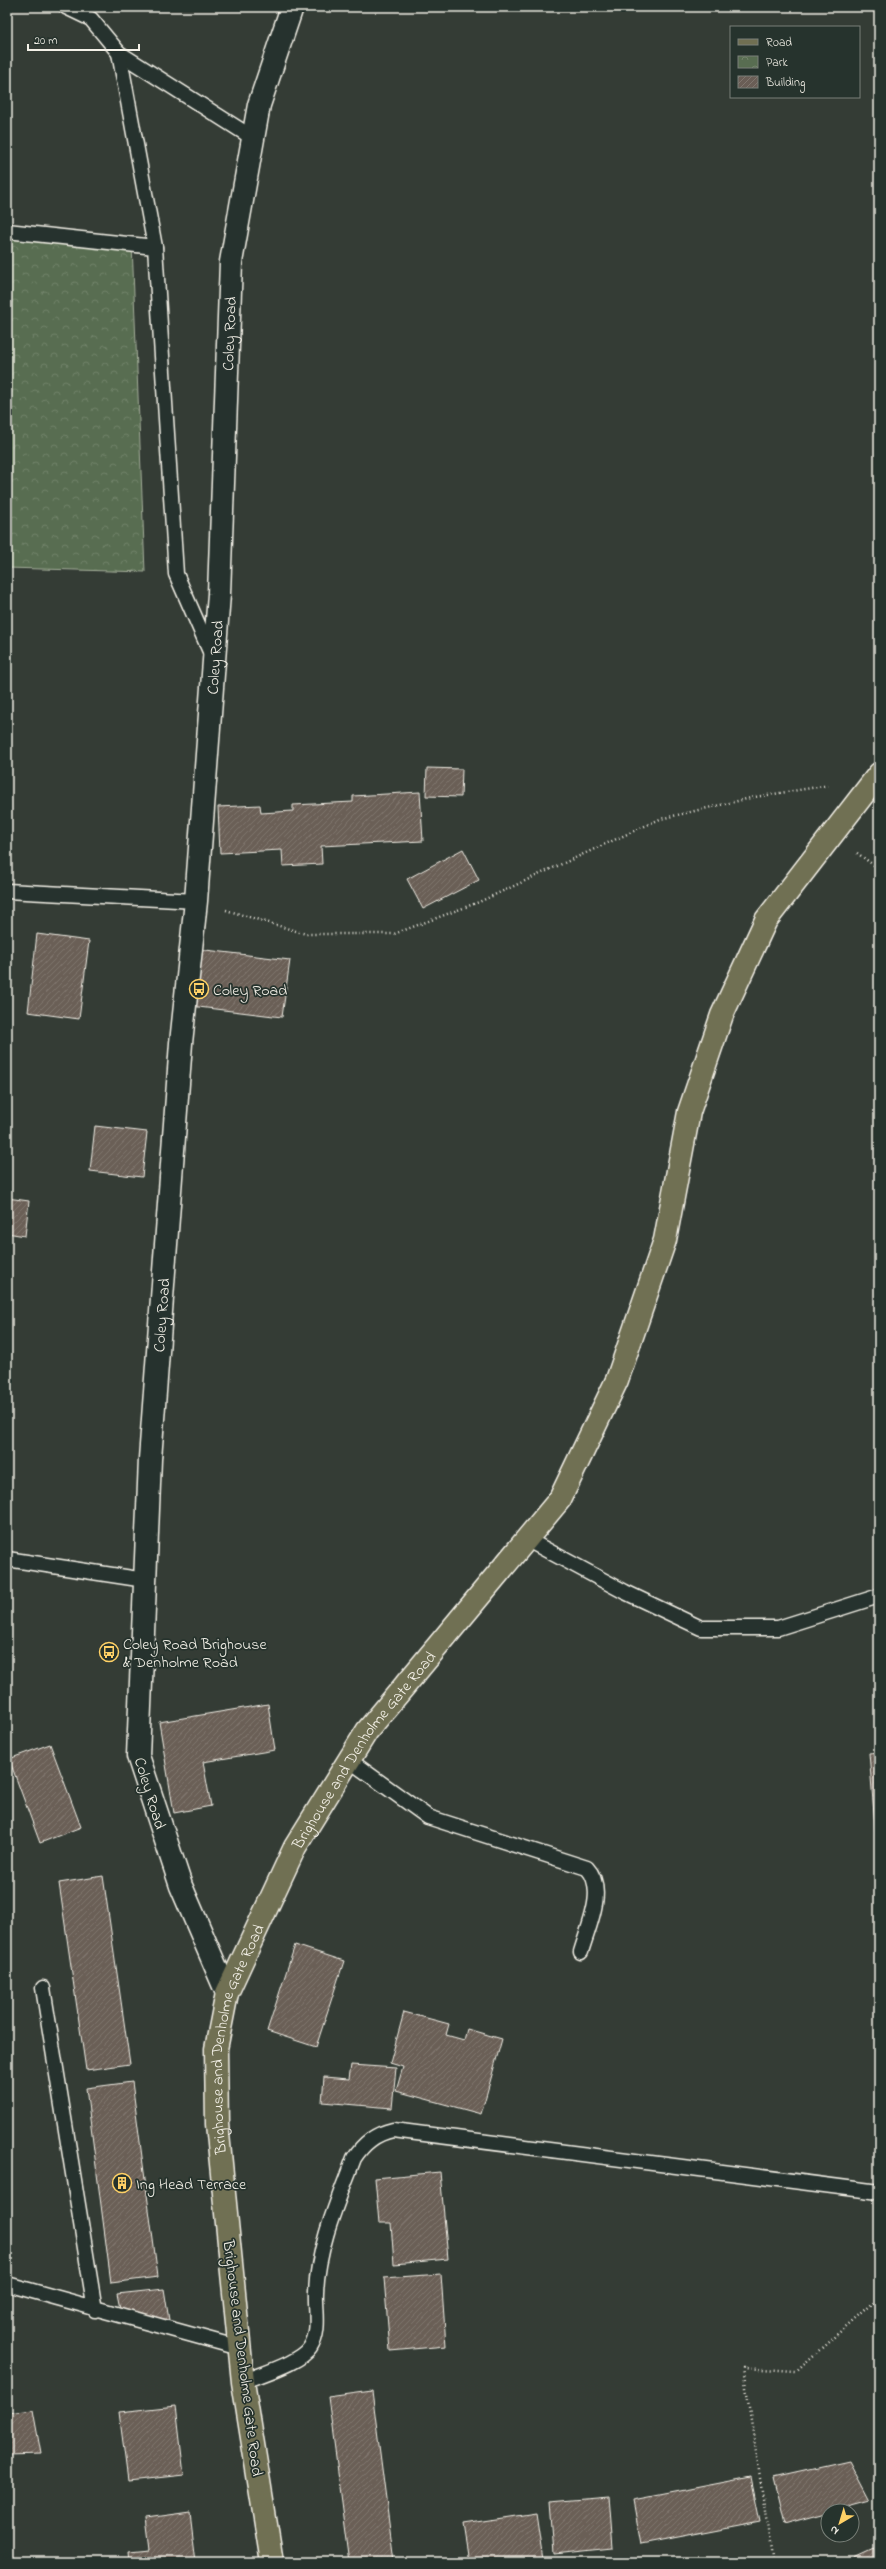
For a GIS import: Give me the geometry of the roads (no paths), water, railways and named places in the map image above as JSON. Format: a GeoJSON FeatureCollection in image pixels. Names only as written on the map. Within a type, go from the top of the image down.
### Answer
{"type":"FeatureCollection","features":[{"type":"Feature","properties":{"kind":"main road","name":"Brighouse and Denholme Gate Road"},"geometry":{"type":"LineString","coordinates":[[272,2562],[243,2382],[217,2124],[216,2049],[227,1993],[295,1847],[367,1731],[560,1499],[617,1380],[665,1240],[688,1112],[722,1015],[766,920],[877,776]]}},
{"type":"Feature","properties":{"kind":"street","name":"Coley Road"},"geometry":{"type":"LineString","coordinates":[[227,1993],[181,1886],[138,1756],[150,1459],[178,1082],[196,901],[219,594],[232,262],[259,105],[292,7]]}},
{"type":"Feature","properties":{"kind":"lane"},"geometry":{"type":"LineString","coordinates":[[66,7],[91,19],[119,52],[253,138]]}},
{"type":"Feature","properties":{"kind":"lane"},"geometry":{"type":"LineString","coordinates":[[119,52],[155,247],[176,574],[214,660]]}},
{"type":"Feature","properties":{"kind":"lane"},"geometry":{"type":"LineString","coordinates":[[7,231],[155,247]]}},
{"type":"Feature","properties":{"kind":"lane"},"geometry":{"type":"LineString","coordinates":[[7,891],[196,901]]}},
{"type":"Feature","properties":{"kind":"lane"},"geometry":{"type":"LineString","coordinates":[[526,1539],[625,1592],[702,1628],[778,1628],[879,1596]]}},
{"type":"Feature","properties":{"kind":"lane"},"geometry":{"type":"LineString","coordinates":[[7,1559],[145,1580]]}},
{"type":"Feature","properties":{"kind":"lane"},"geometry":{"type":"LineString","coordinates":[[349,1760],[428,1816],[587,1868],[593,1874],[597,1887],[581,1952]]}},
{"type":"Feature","properties":{"kind":"lane"},"geometry":{"type":"LineString","coordinates":[[43,1988],[95,2310]]}},
{"type":"Feature","properties":{"kind":"lane"},"geometry":{"type":"LineString","coordinates":[[243,2382],[298,2358],[309,2349],[316,2336],[316,2291],[324,2239],[354,2158],[360,2148],[379,2133],[393,2130],[879,2192]]}},
{"type":"Feature","properties":{"kind":"lane"},"geometry":{"type":"LineString","coordinates":[[7,2284],[95,2310],[240,2348]]}},
{"type":"Feature","properties":{"kind":"place","name":"Coley Road"},"geometry":{"type":"Point","coordinates":[199,989]}},
{"type":"Feature","properties":{"kind":"place","name":"Coley Road Brighouse & Denholme Road"},"geometry":{"type":"Point","coordinates":[109,1652]}},
{"type":"Feature","properties":{"kind":"place","name":"Ing Head Terrace"},"geometry":{"type":"Point","coordinates":[122,2183]}}]}
